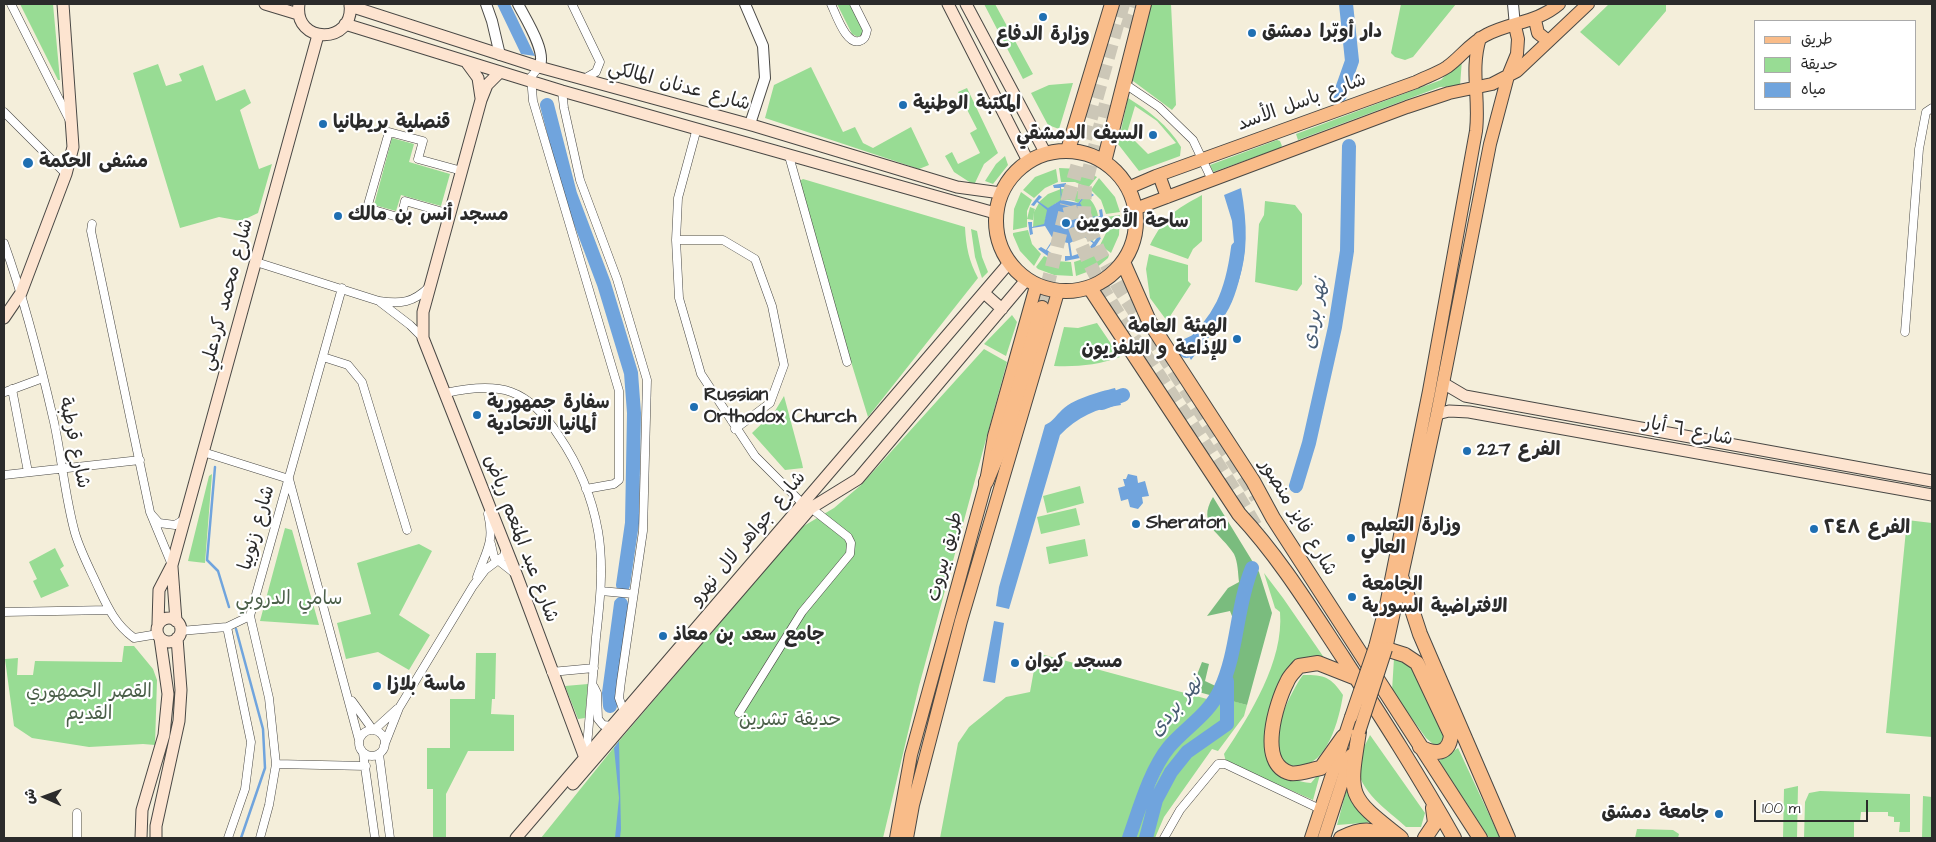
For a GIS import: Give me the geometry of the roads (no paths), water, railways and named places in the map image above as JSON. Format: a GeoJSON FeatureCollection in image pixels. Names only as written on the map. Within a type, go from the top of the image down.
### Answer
{"type":"FeatureCollection","features":[{"type":"Feature","properties":{"kind":"highway"},"geometry":{"type":"LineString","coordinates":[[1068,150],[1112,4]]}},
{"type":"Feature","properties":{"kind":"highway"},"geometry":{"type":"LineString","coordinates":[[1104,162],[1144,4]]}},
{"type":"Feature","properties":{"kind":"highway"},"geometry":{"type":"LineString","coordinates":[[1068,150],[1087,154],[1104,162],[1118,174],[1128,188],[1135,209],[1134,237],[1124,262],[1109,278],[1090,288],[1058,292],[1031,283],[1009,263],[997,240],[995,213],[1001,193],[1012,175],[1028,161],[1046,154],[1068,150]]}},
{"type":"Feature","properties":{"kind":"highway","name":"شارع فايز منصور"},"geometry":{"type":"LineString","coordinates":[[1124,262],[1149,321],[1253,480],[1273,518],[1480,838]]}},
{"type":"Feature","properties":{"kind":"highway","name":"شارع فايز منصور"},"geometry":{"type":"LineString","coordinates":[[1090,288],[1240,514],[1264,541],[1356,678],[1432,799],[1454,838]]}},
{"type":"Feature","properties":{"kind":"highway"},"geometry":{"type":"LineString","coordinates":[[986,482],[1004,439],[1042,308]]}},
{"type":"Feature","properties":{"kind":"highway"},"geometry":{"type":"LineString","coordinates":[[1402,578],[1420,634],[1508,838]]}},
{"type":"Feature","properties":{"kind":"highway"},"geometry":{"type":"LineString","coordinates":[[1380,648],[1405,655],[1417,663],[1451,735],[1450,743],[1446,750],[1433,753],[1420,747]]}},
{"type":"Feature","properties":{"kind":"highway"},"geometry":{"type":"LineString","coordinates":[[1343,738],[1321,768],[1292,774],[1280,768],[1271,752],[1272,731],[1287,682],[1299,666],[1318,663],[1356,678]]}},
{"type":"Feature","properties":{"kind":"highway"},"geometry":{"type":"LineString","coordinates":[[1359,732],[1352,774],[1355,795],[1367,811],[1401,838]]}},
{"type":"Feature","properties":{"kind":"highway"},"geometry":{"type":"LineString","coordinates":[[1425,838],[1436,823],[1432,799]]}},
{"type":"Feature","properties":{"kind":"highway"},"geometry":{"type":"LineString","coordinates":[[1341,838],[1353,832],[1372,829],[1392,838]]}},
{"type":"Feature","properties":{"kind":"main road"},"geometry":{"type":"LineString","coordinates":[[4,318],[22,293],[66,174],[73,147],[63,4]]}},
{"type":"Feature","properties":{"kind":"main road"},"geometry":{"type":"LineString","coordinates":[[265,4],[298,9],[305,27],[318,35],[333,34],[345,24],[350,5]]}},
{"type":"Feature","properties":{"kind":"main road"},"geometry":{"type":"LineString","coordinates":[[948,4],[1028,161]]}},
{"type":"Feature","properties":{"kind":"main road"},"geometry":{"type":"LineString","coordinates":[[966,4],[1046,154]]}},
{"type":"Feature","properties":{"kind":"main road","name":"شارع باسل الأسد"},"geometry":{"type":"LineString","coordinates":[[1128,188],[1204,158],[1416,82],[1448,66],[1480,38],[1496,30],[1535,20],[1559,4]]}},
{"type":"Feature","properties":{"kind":"main road"},"geometry":{"type":"LineString","coordinates":[[1135,209],[1407,107],[1477,86],[1492,84],[1517,70],[1588,4]]}},
{"type":"Feature","properties":{"kind":"main road","name":"شارع عدنان المالكي"},"geometry":{"type":"LineString","coordinates":[[350,5],[539,67],[751,124],[957,187],[1001,193]]}},
{"type":"Feature","properties":{"kind":"main road"},"geometry":{"type":"LineString","coordinates":[[1535,20],[1538,33],[1548,41]]}},
{"type":"Feature","properties":{"kind":"main road","name":"شارع عدنان المالكي"},"geometry":{"type":"LineString","coordinates":[[345,24],[562,91],[995,213]]}},
{"type":"Feature","properties":{"kind":"main road"},"geometry":{"type":"LineString","coordinates":[[1324,838],[1359,732],[1380,648],[1402,578],[1437,414],[1490,144],[1518,46],[1515,26]]}},
{"type":"Feature","properties":{"kind":"main road","name":"شارع محمد كردعلي"},"geometry":{"type":"LineString","coordinates":[[172,565],[318,35]]}},
{"type":"Feature","properties":{"kind":"main road"},"geometry":{"type":"LineString","coordinates":[[1311,838],[1343,738],[1380,648],[1386,605],[1431,379],[1476,131],[1478,114],[1474,62],[1480,38]]}},
{"type":"Feature","properties":{"kind":"main road","name":"شارع عبد المنعم رياض"},"geometry":{"type":"LineString","coordinates":[[467,63],[478,78],[481,100]]}},
{"type":"Feature","properties":{"kind":"main road","name":"شارع عبد المنعم رياض"},"geometry":{"type":"LineString","coordinates":[[500,72],[487,85],[481,100],[429,287],[423,312],[423,338],[517,576],[551,672],[585,758]]}},
{"type":"Feature","properties":{"kind":"main road"},"geometry":{"type":"LineString","coordinates":[[1013,131],[1029,122]]}},
{"type":"Feature","properties":{"kind":"main road"},"geometry":{"type":"LineString","coordinates":[[751,124],[756,136],[745,142],[740,131],[751,124]]}},
{"type":"Feature","properties":{"kind":"main road"},"geometry":{"type":"LineString","coordinates":[[1284,130],[1290,151]]}},
{"type":"Feature","properties":{"kind":"main road"},"geometry":{"type":"LineString","coordinates":[[1159,175],[1168,197]]}},
{"type":"Feature","properties":{"kind":"main road","name":"شارع جواهر لال نهرو"},"geometry":{"type":"LineString","coordinates":[[526,838],[807,506],[1009,263]]}},
{"type":"Feature","properties":{"kind":"main road","name":"شارع جواهر لال نهرو"},"geometry":{"type":"LineString","coordinates":[[516,838],[624,712],[807,506],[858,479],[1002,309],[1031,283]]}},
{"type":"Feature","properties":{"kind":"main road","name":"طريق بيروت"},"geometry":{"type":"LineString","coordinates":[[896,838],[911,755],[986,482],[994,436],[1031,283]]}},
{"type":"Feature","properties":{"kind":"main road","name":"طريق بيروت"},"geometry":{"type":"LineString","coordinates":[[907,838],[912,805],[961,621],[1058,292]]}},
{"type":"Feature","properties":{"kind":"main road"},"geometry":{"type":"LineString","coordinates":[[984,293],[1002,309]]}},
{"type":"Feature","properties":{"kind":"main road","name":"شارع ٦ أيار"},"geometry":{"type":"LineString","coordinates":[[1443,383],[1465,396],[1932,481]]}},
{"type":"Feature","properties":{"kind":"main road"},"geometry":{"type":"LineString","coordinates":[[1518,420],[1520,406]]}},
{"type":"Feature","properties":{"kind":"main road","name":"شارع ٦ أيار"},"geometry":{"type":"LineString","coordinates":[[1437,414],[1462,411],[1518,420],[1932,495]]}},
{"type":"Feature","properties":{"kind":"main road"},"geometry":{"type":"LineString","coordinates":[[1607,435],[1610,421]]}},
{"type":"Feature","properties":{"kind":"main road"},"geometry":{"type":"LineString","coordinates":[[1688,450],[1690,437]]}},
{"type":"Feature","properties":{"kind":"main road"},"geometry":{"type":"LineString","coordinates":[[1804,472],[1807,459]]}},
{"type":"Feature","properties":{"kind":"main road"},"geometry":{"type":"LineString","coordinates":[[1868,484],[1871,470]]}},
{"type":"Feature","properties":{"kind":"main road"},"geometry":{"type":"LineString","coordinates":[[1911,491],[1914,478]]}},
{"type":"Feature","properties":{"kind":"main road"},"geometry":{"type":"LineString","coordinates":[[156,838],[156,826],[180,711],[181,690],[178,630],[172,565]]}},
{"type":"Feature","properties":{"kind":"main road"},"geometry":{"type":"LineString","coordinates":[[141,838],[142,810],[164,735],[168,694],[159,632],[159,590],[172,565]]}},
{"type":"Feature","properties":{"kind":"main road"},"geometry":{"type":"LineString","coordinates":[[159,632],[167,618],[178,630]]}},
{"type":"Feature","properties":{"kind":"main road"},"geometry":{"type":"LineString","coordinates":[[159,632],[170,641],[178,630]]}},
{"type":"Feature","properties":{"kind":"main road"},"geometry":{"type":"LineString","coordinates":[[166,711],[180,711]]}},
{"type":"Feature","properties":{"kind":"main road"},"geometry":{"type":"LineString","coordinates":[[158,758],[170,760]]}},
{"type":"Feature","properties":{"kind":"street"},"geometry":{"type":"LineString","coordinates":[[486,4],[500,55]]}},
{"type":"Feature","properties":{"kind":"street"},"geometry":{"type":"LineString","coordinates":[[518,4],[540,50],[542,59],[539,67],[533,73],[531,81],[533,101],[619,391],[619,480],[614,484],[586,489]]}},
{"type":"Feature","properties":{"kind":"street"},"geometry":{"type":"LineString","coordinates":[[572,4],[600,62],[596,72],[584,79]]}},
{"type":"Feature","properties":{"kind":"street"},"geometry":{"type":"LineString","coordinates":[[745,4],[764,46],[765,78],[751,124]]}},
{"type":"Feature","properties":{"kind":"street"},"geometry":{"type":"LineString","coordinates":[[831,4],[847,36],[854,42],[864,39],[867,30],[854,4]]}},
{"type":"Feature","properties":{"kind":"street"},"geometry":{"type":"LineString","coordinates":[[1513,4],[1515,26]]}},
{"type":"Feature","properties":{"kind":"street"},"geometry":{"type":"LineString","coordinates":[[4,5],[12,5],[72,127]]}},
{"type":"Feature","properties":{"kind":"street"},"geometry":{"type":"LineString","coordinates":[[1125,84],[1159,107],[1193,140],[1204,158],[1212,180]]}},
{"type":"Feature","properties":{"kind":"street"},"geometry":{"type":"LineString","coordinates":[[562,91],[580,180],[617,279],[647,380],[643,531],[619,698],[624,712]]}},
{"type":"Feature","properties":{"kind":"street"},"geometry":{"type":"LineString","coordinates":[[1905,332],[1918,149],[1926,112],[1932,108]]}},
{"type":"Feature","properties":{"kind":"street"},"geometry":{"type":"LineString","coordinates":[[4,112],[66,174]]}},
{"type":"Feature","properties":{"kind":"street"},"geometry":{"type":"LineString","coordinates":[[697,128],[678,198],[676,240],[679,298],[701,374],[755,456],[807,506],[848,537],[851,544],[850,554],[802,612],[739,713]]}},
{"type":"Feature","properties":{"kind":"street"},"geometry":{"type":"LineString","coordinates":[[450,214],[405,201],[401,218],[368,208],[389,132],[423,141],[418,159],[462,171]]}},
{"type":"Feature","properties":{"kind":"street"},"geometry":{"type":"LineString","coordinates":[[789,156],[847,362]]}},
{"type":"Feature","properties":{"kind":"street"},"geometry":{"type":"LineString","coordinates":[[92,224],[91,231],[150,512],[172,565]]}},
{"type":"Feature","properties":{"kind":"street"},"geometry":{"type":"LineString","coordinates":[[676,240],[722,240],[755,259],[772,306],[784,365],[770,404],[735,428]]}},
{"type":"Feature","properties":{"kind":"street","name":"شارع قرطبة"},"geometry":{"type":"LineString","coordinates":[[4,243],[22,293],[43,378],[64,470],[76,535],[109,610],[120,626],[134,638],[159,632]]}},
{"type":"Feature","properties":{"kind":"street"},"geometry":{"type":"LineString","coordinates":[[256,262],[379,300],[409,302],[419,297],[429,287]]}},
{"type":"Feature","properties":{"kind":"street","name":"شارع زنوبيا"},"geometry":{"type":"LineString","coordinates":[[260,838],[269,805],[276,764],[269,698],[250,616],[342,288]]}},
{"type":"Feature","properties":{"kind":"street"},"geometry":{"type":"LineString","coordinates":[[379,300],[423,338]]}},
{"type":"Feature","properties":{"kind":"street"},"geometry":{"type":"LineString","coordinates":[[323,357],[348,365],[362,382],[407,530]]}},
{"type":"Feature","properties":{"kind":"street"},"geometry":{"type":"LineString","coordinates":[[28,472],[8,390],[43,378]]}},
{"type":"Feature","properties":{"kind":"street"},"geometry":{"type":"LineString","coordinates":[[446,393],[473,387],[490,387],[520,396],[534,404],[548,419],[563,441],[586,489],[598,532],[600,591],[585,758]]}},
{"type":"Feature","properties":{"kind":"street"},"geometry":{"type":"LineString","coordinates":[[204,452],[289,479],[364,753],[375,838]]}},
{"type":"Feature","properties":{"kind":"street"},"geometry":{"type":"LineString","coordinates":[[4,475],[64,470],[140,460]]}},
{"type":"Feature","properties":{"kind":"street"},"geometry":{"type":"LineString","coordinates":[[482,491],[492,530],[492,554],[517,576]]}},
{"type":"Feature","properties":{"kind":"street"},"geometry":{"type":"LineString","coordinates":[[150,512],[159,523],[175,525],[185,519]]}},
{"type":"Feature","properties":{"kind":"street"},"geometry":{"type":"LineString","coordinates":[[473,586],[491,544]]}},
{"type":"Feature","properties":{"kind":"street"},"geometry":{"type":"LineString","coordinates":[[390,838],[379,754],[399,708],[473,586],[485,570],[505,555],[506,548]]}},
{"type":"Feature","properties":{"kind":"street"},"geometry":{"type":"LineString","coordinates":[[600,591],[633,594]]}},
{"type":"Feature","properties":{"kind":"street"},"geometry":{"type":"LineString","coordinates":[[4,612],[109,610]]}},
{"type":"Feature","properties":{"kind":"street"},"geometry":{"type":"LineString","coordinates":[[178,630],[227,627],[250,616]]}},
{"type":"Feature","properties":{"kind":"street"},"geometry":{"type":"LineString","coordinates":[[227,627],[251,742],[245,789],[228,838]]}},
{"type":"Feature","properties":{"kind":"street"},"geometry":{"type":"LineString","coordinates":[[551,672],[594,668]]}},
{"type":"Feature","properties":{"kind":"street"},"geometry":{"type":"LineString","coordinates":[[592,684],[597,693],[598,720],[603,725],[612,726]]}},
{"type":"Feature","properties":{"kind":"street"},"geometry":{"type":"LineString","coordinates":[[345,689],[360,715],[382,736],[384,746]]}},
{"type":"Feature","properties":{"kind":"street"},"geometry":{"type":"LineString","coordinates":[[359,740],[364,732],[374,730],[399,708]]}},
{"type":"Feature","properties":{"kind":"street"},"geometry":{"type":"LineString","coordinates":[[364,753],[371,756],[379,754]]}},
{"type":"Feature","properties":{"kind":"street"},"geometry":{"type":"LineString","coordinates":[[276,764],[366,766]]}},
{"type":"Feature","properties":{"kind":"street"},"geometry":{"type":"LineString","coordinates":[[1164,838],[1180,810],[1218,764],[1225,764],[1320,809]]}},
{"type":"Feature","properties":{"kind":"street"},"geometry":{"type":"LineString","coordinates":[[77,813],[77,838]]}},
{"type":"Feature","properties":{"kind":"water"},"geometry":{"type":"Polygon","coordinates":[[[497,4],[510,4],[535,56],[521,54],[497,4]]]}},
{"type":"Feature","properties":{"kind":"water"},"geometry":{"type":"Polygon","coordinates":[[[1066,183],[1066,187],[1061,187],[1062,200],[1078,203],[1086,193],[1081,190],[1082,187],[1094,195],[1091,197],[1087,194],[1080,203],[1088,217],[1100,216],[1099,210],[1102,209],[1104,222],[1101,222],[1101,217],[1088,218],[1084,235],[1094,242],[1098,236],[1101,238],[1093,250],[1090,247],[1093,243],[1083,236],[1070,243],[1072,256],[1078,254],[1080,258],[1065,261],[1065,256],[1070,256],[1068,243],[1054,240],[1047,250],[1051,253],[1049,257],[1038,249],[1041,247],[1046,250],[1053,239],[1045,226],[1032,228],[1033,234],[1030,235],[1028,222],[1032,222],[1032,227],[1044,224],[1047,210],[1037,202],[1034,206],[1031,205],[1039,195],[1042,197],[1038,201],[1048,208],[1061,200],[1060,188],[1054,188],[1053,185],[1066,183]]]}},
{"type":"Feature","properties":{"kind":"water"},"geometry":{"type":"Polygon","coordinates":[[[1241,188],[1246,239],[1244,260],[1239,280],[1221,319],[1191,360],[1180,341],[1208,328],[1227,300],[1236,264],[1232,221],[1224,195],[1241,188]]]}},
{"type":"Feature","properties":{"kind":"water"},"geometry":{"type":"Polygon","coordinates":[[[1115,388],[1121,405],[1104,408],[1088,414],[1073,423],[1060,435],[1009,609],[996,606],[999,587],[1045,425],[1071,403],[1115,388]]]}},
{"type":"Feature","properties":{"kind":"water"},"geometry":{"type":"Polygon","coordinates":[[[1128,474],[1137,476],[1138,483],[1145,481],[1149,496],[1142,497],[1143,503],[1138,509],[1130,507],[1128,499],[1121,501],[1118,488],[1125,486],[1123,479],[1126,479],[1128,474]]]}},
{"type":"Feature","properties":{"kind":"water"},"geometry":{"type":"Polygon","coordinates":[[[994,621],[1004,623],[995,683],[983,681],[994,621]]]}},
{"type":"Feature","properties":{"kind":"water"},"geometry":{"type":"Polygon","coordinates":[[[619,741],[621,829],[620,838],[615,838],[619,798],[614,748],[619,741]]]}},
{"type":"Feature","properties":{"kind":"waterway","name":"نهر بردى"},"geometry":{"type":"LineString","coordinates":[[1340,95],[1352,61],[1346,4]]}},
{"type":"Feature","properties":{"kind":"waterway"},"geometry":{"type":"LineString","coordinates":[[547,105],[570,194],[604,284],[631,373],[634,413],[632,523],[623,585]]}},
{"type":"Feature","properties":{"kind":"waterway","name":"نهر بردى"},"geometry":{"type":"LineString","coordinates":[[1296,486],[1309,443],[1335,327],[1347,251],[1349,146]]}},
{"type":"Feature","properties":{"kind":"waterway","name":"نهر بردى"},"geometry":{"type":"LineString","coordinates":[[1186,351],[1208,328],[1223,305],[1232,279],[1238,248]]}},
{"type":"Feature","properties":{"kind":"waterway","name":"نهر بردى"},"geometry":{"type":"LineString","coordinates":[[1102,403],[1123,395]]}},
{"type":"Feature","properties":{"kind":"waterway"},"geometry":{"type":"LineString","coordinates":[[215,467],[207,560],[218,571],[229,607]]}},
{"type":"Feature","properties":{"kind":"waterway","name":"نهر بردى"},"geometry":{"type":"LineString","coordinates":[[1129,838],[1146,791],[1162,756],[1175,740],[1210,706],[1220,690],[1234,645],[1243,598],[1252,568]]}},
{"type":"Feature","properties":{"kind":"waterway"},"geometry":{"type":"LineString","coordinates":[[610,706],[609,693],[621,604]]}},
{"type":"Feature","properties":{"kind":"waterway"},"geometry":{"type":"LineString","coordinates":[[236,629],[263,729],[265,768],[241,838]]}},
{"type":"Feature","properties":{"kind":"waterway"},"geometry":{"type":"LineString","coordinates":[[1146,838],[1156,800],[1171,772],[1187,752],[1227,724],[1227,681]]}},
{"type":"Feature","properties":{"kind":"tunnel"},"geometry":{"type":"LineString","coordinates":[[1123,4],[1068,199],[1073,222],[1090,265],[1101,286],[1234,489],[1259,532]]}},
{"type":"Feature","properties":{"kind":"tunnel"},"geometry":{"type":"LineString","coordinates":[[1127,28],[1135,4]]}},
{"type":"Feature","properties":{"kind":"tunnel"},"geometry":{"type":"LineString","coordinates":[[1106,104],[1085,186],[1084,214],[1098,249],[1119,288],[1257,498]]}},
{"type":"Feature","properties":{"kind":"tunnel"},"geometry":{"type":"LineString","coordinates":[[1042,308],[1067,205]]}},
{"type":"Feature","properties":{"kind":"place","name":"وزارة الدفاع"},"geometry":{"type":"Point","coordinates":[1043,17]}},
{"type":"Feature","properties":{"kind":"place","name":"دار أوبّرا دمشق"},"geometry":{"type":"Point","coordinates":[1252,33]}},
{"type":"Feature","properties":{"kind":"place","name":"المكتبة الوطنية"},"geometry":{"type":"Point","coordinates":[903,105]}},
{"type":"Feature","properties":{"kind":"place","name":"قنصلية بريطانيا"},"geometry":{"type":"Point","coordinates":[323,124]}},
{"type":"Feature","properties":{"kind":"place","name":"السيف الدمشقي"},"geometry":{"type":"Point","coordinates":[1153,135]}},
{"type":"Feature","properties":{"kind":"place","name":"مشفى الحكمة"},"geometry":{"type":"Point","coordinates":[28,163]}},
{"type":"Feature","properties":{"kind":"place","name":"مسجد أنس بن مالك"},"geometry":{"type":"Point","coordinates":[338,216]}},
{"type":"Feature","properties":{"kind":"place","name":"ساحة الأمويين"},"geometry":{"type":"Point","coordinates":[1066,223]}},
{"type":"Feature","properties":{"kind":"place","name":"الهيئة العامة للإذاعة و التلفزيون"},"geometry":{"type":"Point","coordinates":[1237,339]}},
{"type":"Feature","properties":{"kind":"place","name":"Russian Orthodox Church"},"geometry":{"type":"Point","coordinates":[694,407]}},
{"type":"Feature","properties":{"kind":"place","name":"سفارة جمهورية ألمانيا الاتحادية"},"geometry":{"type":"Point","coordinates":[477,415]}},
{"type":"Feature","properties":{"kind":"place","name":"الفرع 227"},"geometry":{"type":"Point","coordinates":[1467,451]}},
{"type":"Feature","properties":{"kind":"place","name":"Sheraton"},"geometry":{"type":"Point","coordinates":[1136,524]}},
{"type":"Feature","properties":{"kind":"place","name":"الفرع ٢٤٨"},"geometry":{"type":"Point","coordinates":[1814,529]}},
{"type":"Feature","properties":{"kind":"place","name":"وزارة التعليم العالي"},"geometry":{"type":"Point","coordinates":[1351,538]}},
{"type":"Feature","properties":{"kind":"place","name":"الجامعة الافتراضية السورية"},"geometry":{"type":"Point","coordinates":[1352,597]}},
{"type":"Feature","properties":{"kind":"place","name":"جامع سعد بن معاذ"},"geometry":{"type":"Point","coordinates":[663,636]}},
{"type":"Feature","properties":{"kind":"place","name":"مسجد كيوان"},"geometry":{"type":"Point","coordinates":[1015,663]}},
{"type":"Feature","properties":{"kind":"place","name":"ماسة بلازا"},"geometry":{"type":"Point","coordinates":[377,686]}},
{"type":"Feature","properties":{"kind":"place","name":"جامعة دمشق"},"geometry":{"type":"Point","coordinates":[1719,814]}},
{"type":"Feature","properties":{"kind":"park label","name":"سامي الدروبي"},"geometry":{"type":"Point","coordinates":[289,600]}},
{"type":"Feature","properties":{"kind":"park label","name":"القصر الجمهوري القديم"},"geometry":{"type":"Point","coordinates":[89,704]}},
{"type":"Feature","properties":{"kind":"park label","name":"حديقة تشرين"},"geometry":{"type":"Point","coordinates":[790,721]}}]}
